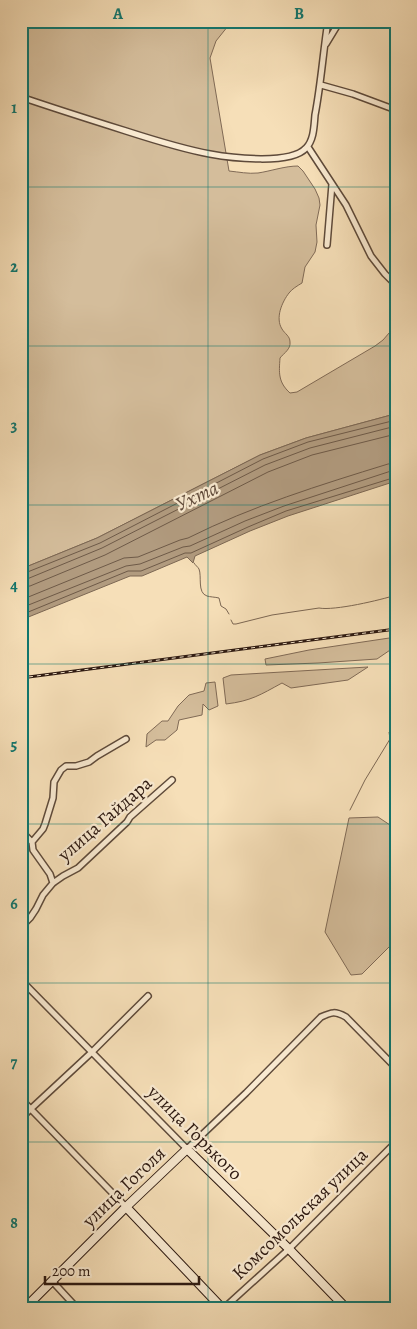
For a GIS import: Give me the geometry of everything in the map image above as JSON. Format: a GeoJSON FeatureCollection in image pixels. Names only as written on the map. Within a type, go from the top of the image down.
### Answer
{"type":"FeatureCollection","features":[{"type":"Feature","properties":{"kind":"main road","name":"улица Гоголя"},"geometry":{"type":"LineString","coordinates":[[25,1308],[187,1149]]}},
{"type":"Feature","properties":{"kind":"main road","name":"улица Горького"},"geometry":{"type":"LineString","coordinates":[[187,1149],[346,1308]]}},
{"type":"Feature","properties":{"kind":"main road"},"geometry":{"type":"LineString","coordinates":[[126,1207],[223,1308]]}},
{"type":"Feature","properties":{"kind":"street"},"geometry":{"type":"LineString","coordinates":[[21,97],[153,139],[210,154],[226,157],[283,158],[302,152],[308,147],[312,137],[321,85],[328,21]]}},
{"type":"Feature","properties":{"kind":"street"},"geometry":{"type":"LineString","coordinates":[[324,46],[340,21]]}},
{"type":"Feature","properties":{"kind":"street"},"geometry":{"type":"LineString","coordinates":[[321,85],[353,94],[396,110]]}},
{"type":"Feature","properties":{"kind":"street"},"geometry":{"type":"LineString","coordinates":[[308,147],[346,205],[371,256],[385,274],[396,284]]}},
{"type":"Feature","properties":{"kind":"street"},"geometry":{"type":"LineString","coordinates":[[326,245],[332,184]]}},
{"type":"Feature","properties":{"kind":"street"},"geometry":{"type":"LineString","coordinates":[[32,842],[43,829],[53,798],[54,782],[62,770],[66,766],[76,766],[89,762],[126,739]]}},
{"type":"Feature","properties":{"kind":"street","name":"улица Гайдара"},"geometry":{"type":"LineString","coordinates":[[21,927],[30,918],[43,895],[53,883],[78,868],[130,817],[172,780]]}},
{"type":"Feature","properties":{"kind":"street"},"geometry":{"type":"LineString","coordinates":[[21,798],[24,804],[25,835],[32,842],[33,850],[50,874],[53,883]]}},
{"type":"Feature","properties":{"kind":"street","name":"улица Горького"},"geometry":{"type":"LineString","coordinates":[[21,980],[187,1149]]}},
{"type":"Feature","properties":{"kind":"street"},"geometry":{"type":"LineString","coordinates":[[21,1118],[92,1052],[148,996]]}},
{"type":"Feature","properties":{"kind":"street","name":"улица Гоголя"},"geometry":{"type":"LineString","coordinates":[[187,1149],[246,1094],[321,1017],[329,1013],[335,1012],[346,1017],[396,1068]]}},
{"type":"Feature","properties":{"kind":"street"},"geometry":{"type":"LineString","coordinates":[[21,1099],[126,1207]]}},
{"type":"Feature","properties":{"kind":"street","name":"Комсомольская улица"},"geometry":{"type":"LineString","coordinates":[[223,1308],[289,1249],[396,1142]]}},
{"type":"Feature","properties":{"kind":"street"},"geometry":{"type":"LineString","coordinates":[[52,1281],[77,1308]]}},
{"type":"Feature","properties":{"kind":"shaded area"},"geometry":{"type":"Polygon","coordinates":[[[21,21],[232,21],[216,41],[210,58],[229,171],[258,173],[298,166],[315,189],[320,205],[316,225],[317,242],[315,252],[305,267],[302,283],[289,293],[280,310],[280,325],[290,342],[288,349],[280,358],[281,381],[290,393],[297,392],[375,346],[396,325],[396,415],[306,438],[260,455],[97,538],[21,569],[21,21]]]}},
{"type":"Feature","properties":{"kind":"shaded area"},"geometry":{"type":"Polygon","coordinates":[[[396,637],[396,646],[377,659],[266,665],[265,659],[309,650],[396,637]]]}},
{"type":"Feature","properties":{"kind":"shaded area"},"geometry":{"type":"Polygon","coordinates":[[[368,667],[348,680],[291,688],[282,683],[255,697],[226,704],[223,678],[231,675],[368,667]]]}},
{"type":"Feature","properties":{"kind":"shaded area"},"geometry":{"type":"Polygon","coordinates":[[[215,682],[218,706],[209,710],[203,704],[202,715],[179,720],[177,730],[165,740],[156,740],[146,747],[147,734],[162,721],[168,721],[178,706],[189,695],[204,691],[206,683],[215,682]]]}},
{"type":"Feature","properties":{"kind":"shaded area"},"geometry":{"type":"Polygon","coordinates":[[[378,817],[390,825],[396,818],[396,940],[362,974],[351,975],[325,932],[349,818],[378,817]]]}},
{"type":"Feature","properties":{"kind":"water","name":"Ухта"},"geometry":{"type":"Polygon","coordinates":[[[396,415],[396,481],[288,516],[250,531],[195,556],[193,563],[187,557],[142,576],[130,576],[21,620],[21,569],[97,538],[260,455],[306,438],[396,415]]]}},
{"type":"Feature","properties":{"kind":"waterway"},"geometry":{"type":"LineString","coordinates":[[194,563],[200,572],[201,588],[204,594],[219,598],[221,606],[229,614]]}},
{"type":"Feature","properties":{"kind":"waterway"},"geometry":{"type":"LineString","coordinates":[[231,620],[233,624],[236,624],[272,615],[319,608],[335,608],[380,600],[396,595]]}},
{"type":"Feature","properties":{"kind":"waterway"},"geometry":{"type":"LineString","coordinates":[[350,810],[365,780],[390,739],[389,732],[396,728]]}},
{"type":"Feature","properties":{"kind":"railway"},"geometry":{"type":"LineString","coordinates":[[21,678],[396,629]]}}]}
